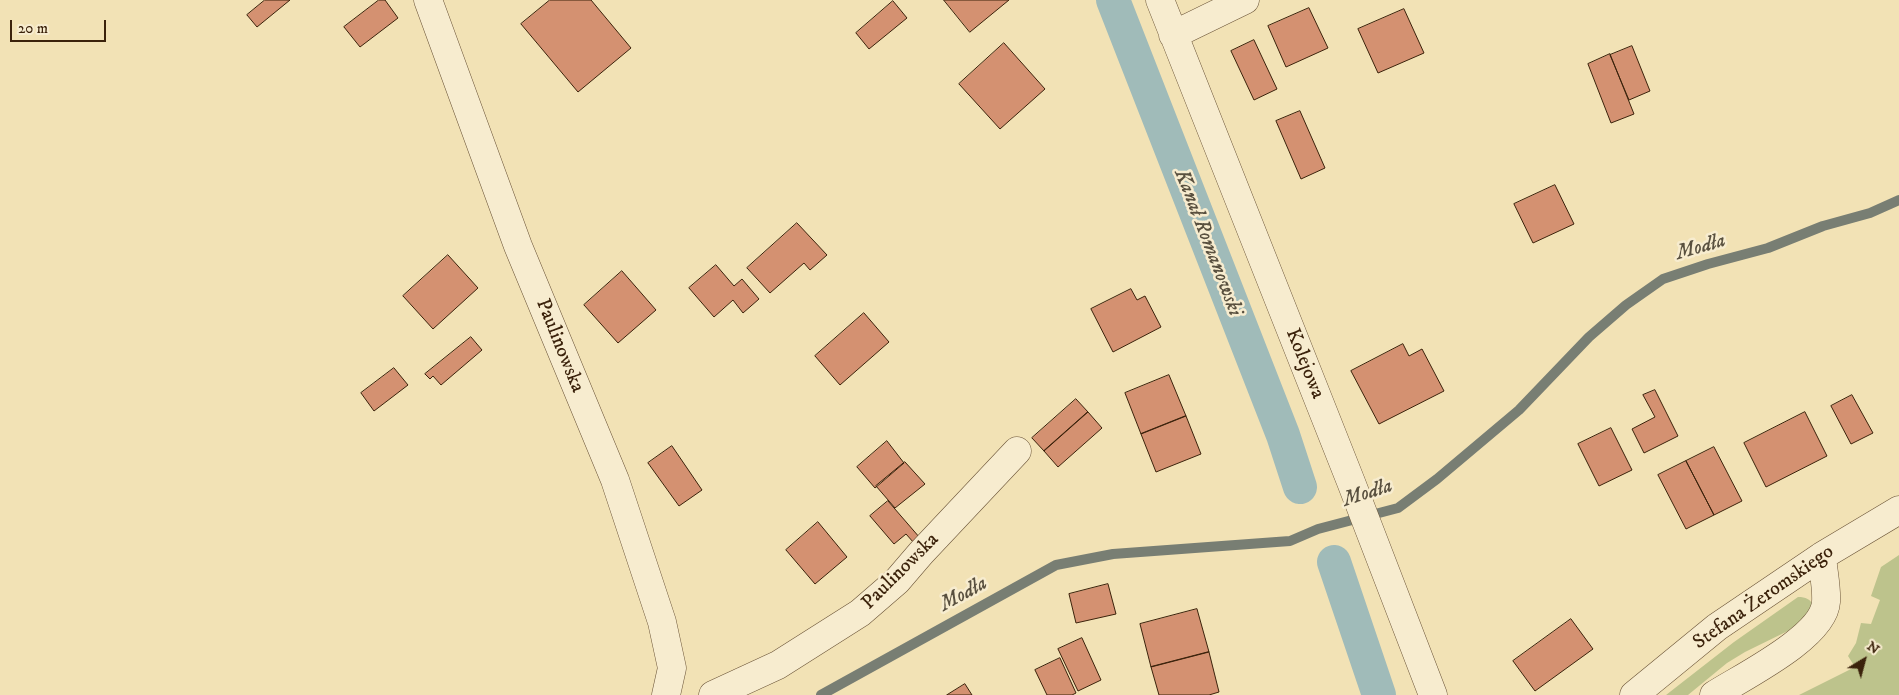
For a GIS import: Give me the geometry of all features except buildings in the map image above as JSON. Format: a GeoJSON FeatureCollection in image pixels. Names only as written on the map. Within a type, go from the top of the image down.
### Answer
{"type":"FeatureCollection","features":[{"type":"Feature","properties":{"kind":"street","name":"Paulinowska"},"geometry":{"type":"LineString","coordinates":[[428,0],[518,246],[618,490],[666,638],[672,668],[666,695]]}},
{"type":"Feature","properties":{"kind":"street","name":"Kolejowa"},"geometry":{"type":"LineString","coordinates":[[1160,0],[1351,482],[1433,695]]}},
{"type":"Feature","properties":{"kind":"street"},"geometry":{"type":"LineString","coordinates":[[1173,35],[1245,0]]}},
{"type":"Feature","properties":{"kind":"street","name":"Paulinowska"},"geometry":{"type":"LineString","coordinates":[[713,695],[778,665],[860,613],[890,588],[1017,451]]}},
{"type":"Feature","properties":{"kind":"street","name":"Stefana Żeromskiego"},"geometry":{"type":"LineString","coordinates":[[1634,695],[1718,627],[1822,556],[1899,510]]}},
{"type":"Feature","properties":{"kind":"street"},"geometry":{"type":"LineString","coordinates":[[1714,695],[1798,642],[1811,631],[1820,619],[1826,603],[1822,556]]}},
{"type":"Feature","properties":{"kind":"green space"},"geometry":{"type":"Polygon","coordinates":[[[1899,555],[1899,695],[1799,695],[1855,667],[1848,656],[1856,643],[1861,623],[1871,624],[1880,600],[1871,596],[1881,567],[1899,555]]]}},
{"type":"Feature","properties":{"kind":"green space"},"geometry":{"type":"Polygon","coordinates":[[[1798,597],[1808,599],[1814,606],[1800,625],[1727,663],[1688,695],[1666,695],[1734,642],[1798,597]]]}},
{"type":"Feature","properties":{"kind":"waterway","name":"Kanał Romanowski"},"geometry":{"type":"LineString","coordinates":[[1113,0],[1283,435],[1300,487]]}},
{"type":"Feature","properties":{"kind":"waterway","name":"Modła"},"geometry":{"type":"LineString","coordinates":[[821,695],[1056,565],[1113,554],[1290,541],[1318,529],[1398,508],[1437,479],[1519,410],[1589,337],[1626,305],[1663,279],[1708,264],[1768,248],[1823,226],[1870,213],[1899,200]]}},
{"type":"Feature","properties":{"kind":"waterway","name":"Kanał Romanowski"},"geometry":{"type":"LineString","coordinates":[[1334,562],[1379,695]]}}]}
